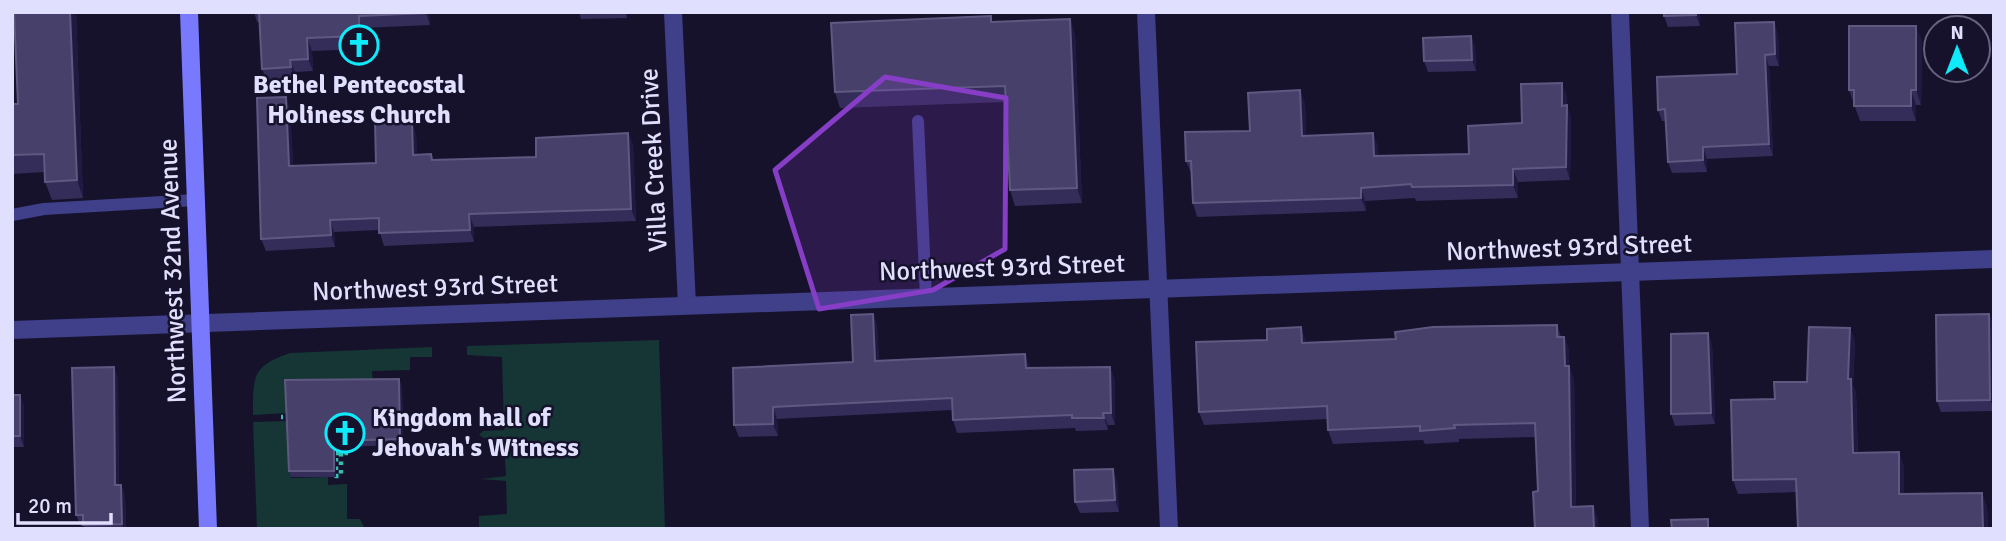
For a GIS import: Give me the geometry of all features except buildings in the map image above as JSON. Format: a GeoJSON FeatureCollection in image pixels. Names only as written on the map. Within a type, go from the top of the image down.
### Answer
{"type":"FeatureCollection","features":[{"type":"Feature","properties":{"kind":"main road","name":"Northwest 32nd Avenue"},"geometry":{"type":"LineString","coordinates":[[189,12],[208,529]]}},
{"type":"Feature","properties":{"kind":"street","name":"Villa Creek Drive"},"geometry":{"type":"LineString","coordinates":[[673,12],[687,306]]}},
{"type":"Feature","properties":{"kind":"street"},"geometry":{"type":"LineString","coordinates":[[1146,12],[1169,529]]}},
{"type":"Feature","properties":{"kind":"street"},"geometry":{"type":"LineString","coordinates":[[1620,12],[1640,529]]}},
{"type":"Feature","properties":{"kind":"street","name":"Northwest 93rd Street"},"geometry":{"type":"LineString","coordinates":[[12,330],[1994,259]]}},
{"type":"Feature","properties":{"kind":"lane"},"geometry":{"type":"LineString","coordinates":[[918,121],[926,297]]}},
{"type":"Feature","properties":{"kind":"lane"},"geometry":{"type":"LineString","coordinates":[[12,215],[44,209],[196,200]]}},
{"type":"Feature","properties":{"kind":"path"},"geometry":{"type":"LineString","coordinates":[[341,453],[349,453]]}},
{"type":"Feature","properties":{"kind":"highlighted area"},"geometry":{"type":"Polygon","coordinates":[[[885,77],[1006,98],[1005,249],[933,290],[819,309],[775,170],[885,77]]]}},
{"type":"Feature","properties":{"kind":"green space"},"geometry":{"type":"Polygon","coordinates":[[[659,340],[665,529],[479,529],[479,516],[507,514],[506,481],[481,479],[506,476],[504,438],[484,438],[479,435],[483,431],[504,430],[502,357],[467,355],[467,346],[659,340]]]}},
{"type":"Feature","properties":{"kind":"green space"},"geometry":{"type":"Polygon","coordinates":[[[432,347],[432,357],[410,357],[410,370],[372,371],[373,385],[287,413],[253,415],[253,391],[257,374],[268,363],[290,353],[432,347]]]}},
{"type":"Feature","properties":{"kind":"green space"},"geometry":{"type":"Polygon","coordinates":[[[287,421],[291,478],[328,477],[328,485],[347,484],[347,519],[360,519],[365,529],[257,529],[253,422],[287,421]]]}},
{"type":"Feature","properties":{"kind":"place","name":"Bethel Pentecostal Holiness Church"},"geometry":{"type":"Point","coordinates":[359,45]}},
{"type":"Feature","properties":{"kind":"place","name":"Kingdom hall of Jehovah's Witness"},"geometry":{"type":"Point","coordinates":[345,433]}}]}
